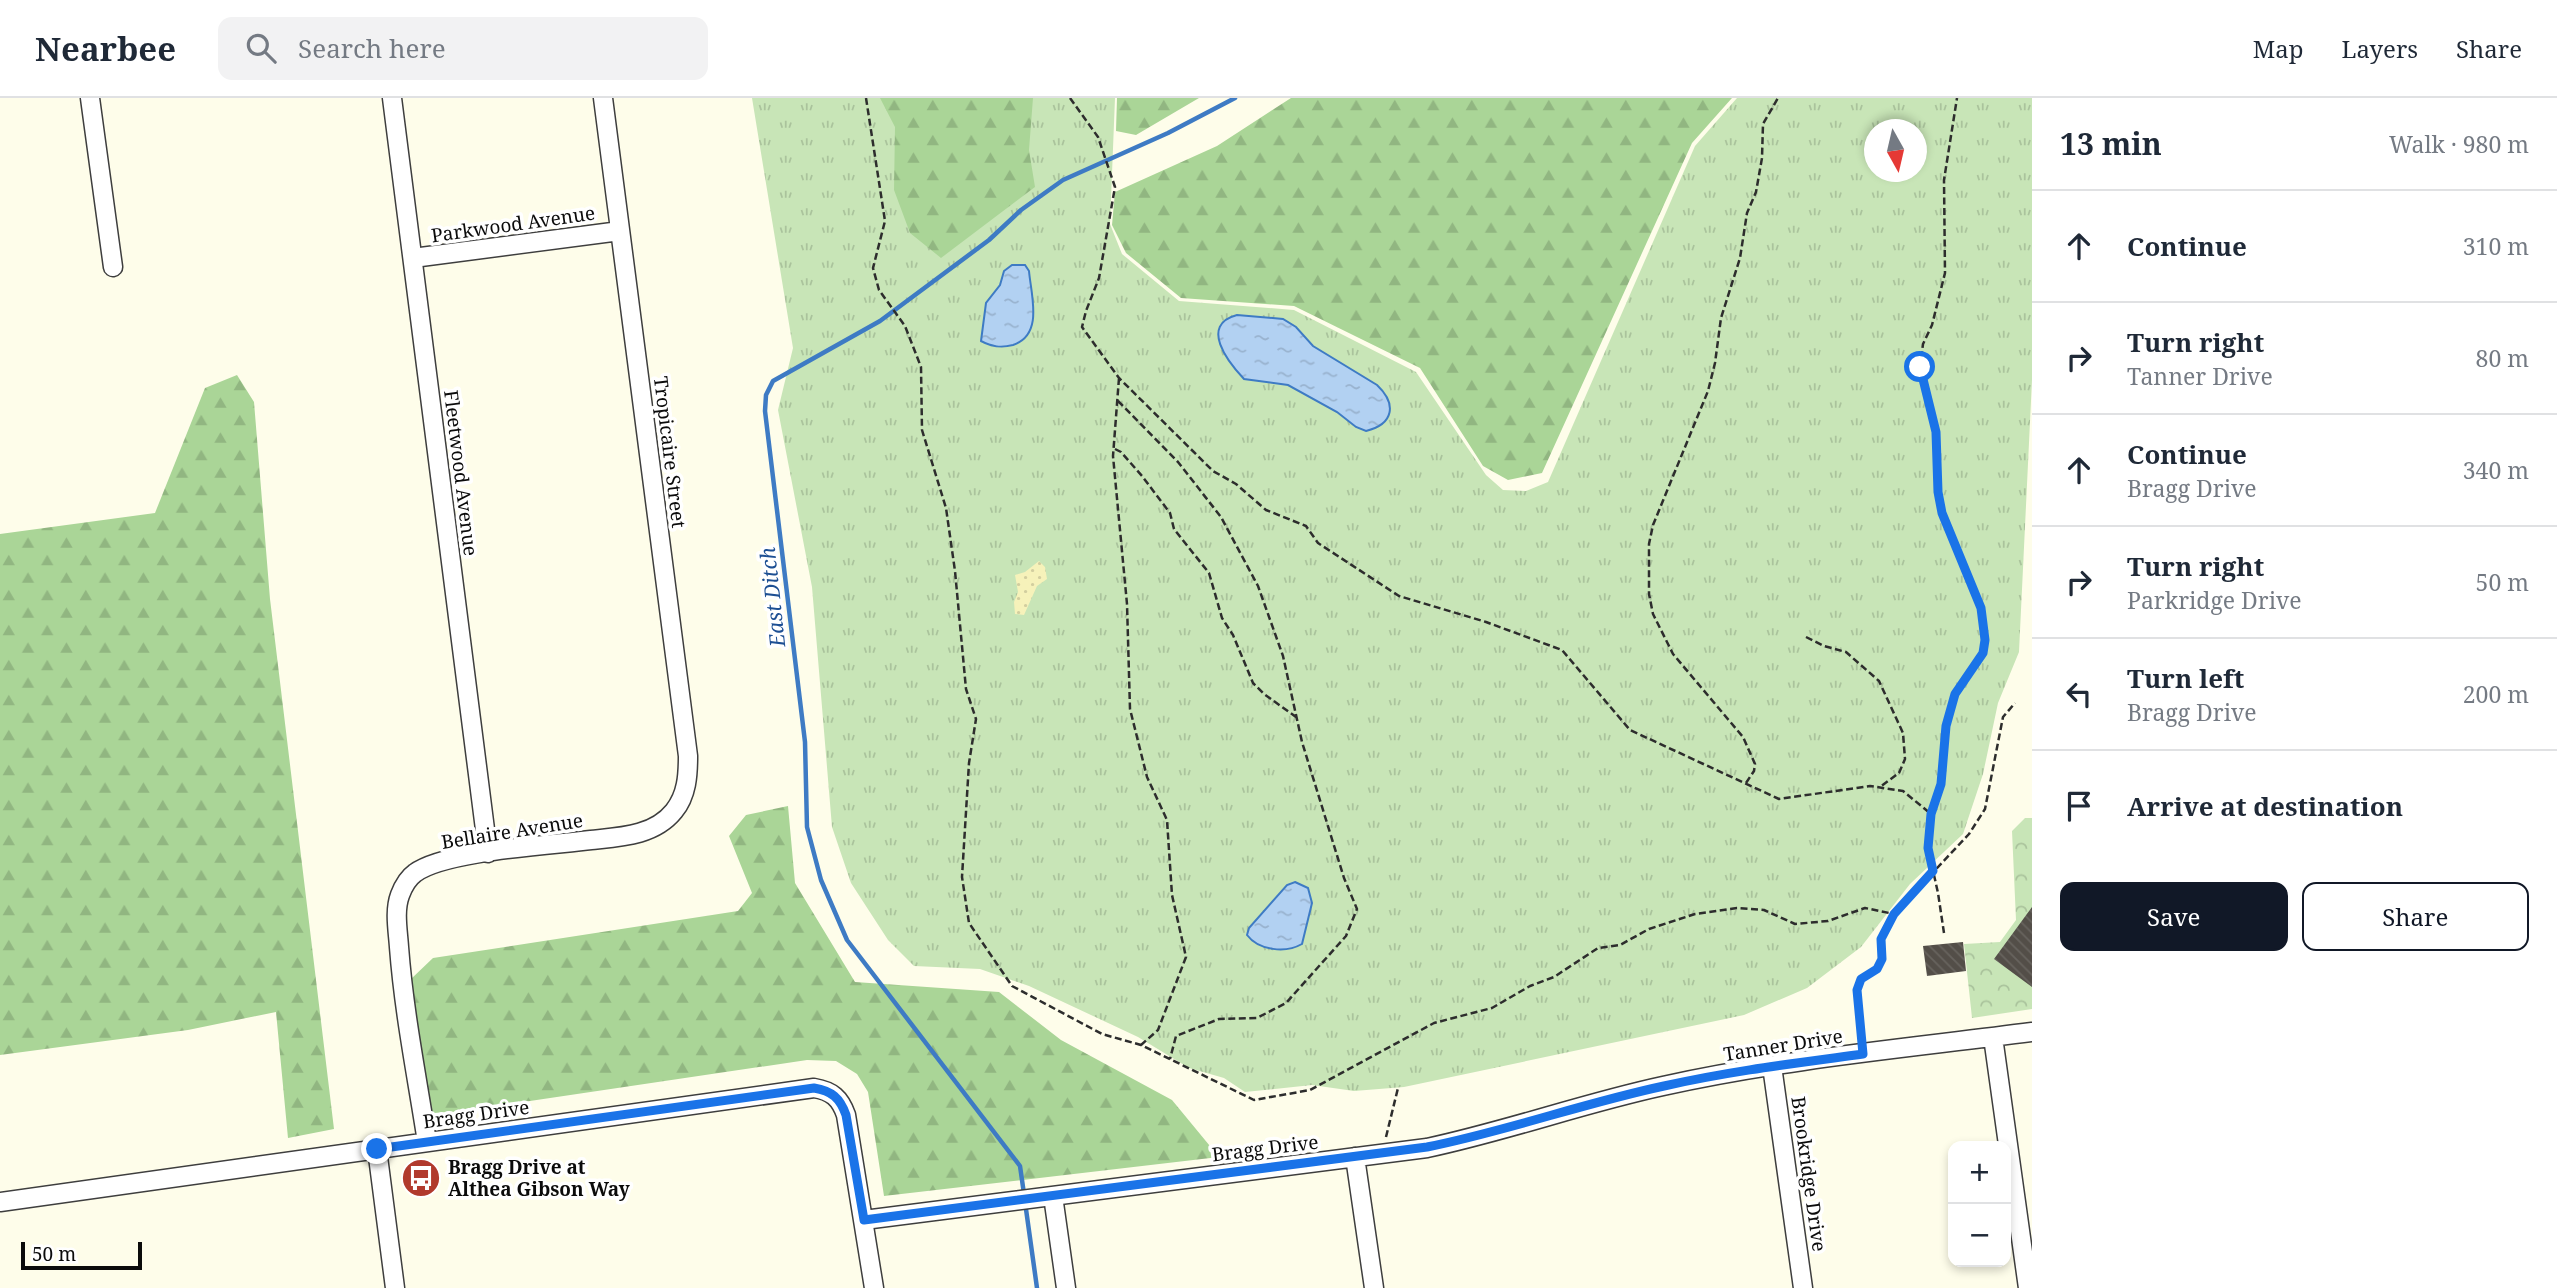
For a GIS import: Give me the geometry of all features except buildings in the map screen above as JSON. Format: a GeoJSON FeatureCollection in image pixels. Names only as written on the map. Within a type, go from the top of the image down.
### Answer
{"type":"FeatureCollection","features":[{"type":"Feature","properties":{"kind":"street"},"geometry":{"type":"LineString","coordinates":[[90,98],[113,267]]}},
{"type":"Feature","properties":{"kind":"street","name":"Fleetwood Avenue"},"geometry":{"type":"LineString","coordinates":[[392,98],[488,853]]}},
{"type":"Feature","properties":{"kind":"street","name":"Tropicaire Street"},"geometry":{"type":"LineString","coordinates":[[603,98],[688,756],[685,791],[675,810]]}},
{"type":"Feature","properties":{"kind":"street","name":"Parkwood Avenue"},"geometry":{"type":"LineString","coordinates":[[413,258],[620,231]]}},
{"type":"Feature","properties":{"kind":"street","name":"Bellaire Avenue"},"geometry":{"type":"LineString","coordinates":[[427,1142],[401,979],[397,923],[399,899],[408,880],[416,872],[431,865],[488,853],[635,835],[652,828],[675,810]]}},
{"type":"Feature","properties":{"kind":"street","name":"Tanner Drive"},"geometry":{"type":"LineString","coordinates":[[1665,1085],[1772,1066],[2032,1032]]}},
{"type":"Feature","properties":{"kind":"street"},"geometry":{"type":"LineString","coordinates":[[1993,1037],[2028,1288]]}},
{"type":"Feature","properties":{"kind":"street","name":"Brookridge Drive"},"geometry":{"type":"LineString","coordinates":[[1772,1066],[1804,1288]]}},
{"type":"Feature","properties":{"kind":"street","name":"Bragg Drive"},"geometry":{"type":"LineString","coordinates":[[0,1202],[814,1088],[831,1093],[842,1103],[864,1220],[1355,1157],[1470,1139],[1665,1085]]}},
{"type":"Feature","properties":{"kind":"street"},"geometry":{"type":"LineString","coordinates":[[377,1149],[395,1288]]}},
{"type":"Feature","properties":{"kind":"street"},"geometry":{"type":"LineString","coordinates":[[1355,1157],[1374,1288]]}},
{"type":"Feature","properties":{"kind":"street"},"geometry":{"type":"LineString","coordinates":[[1045,1197],[1066,1288]]}},
{"type":"Feature","properties":{"kind":"street"},"geometry":{"type":"LineString","coordinates":[[864,1220],[874,1288]]}},
{"type":"Feature","properties":{"kind":"path"},"geometry":{"type":"LineString","coordinates":[[866,98],[884,221],[873,268],[879,290],[905,326],[921,368],[922,429],[946,508],[966,689],[976,719],[969,763],[962,856],[962,877],[969,923],[1012,986],[1102,1034],[1141,1045],[1254,1100],[1310,1090],[1434,1023],[1492,1008],[1530,986],[1554,977],[1598,948],[1620,946],[1649,929],[1695,914],[1737,908],[1764,910],[1795,924],[1828,920],[1864,908],[1894,914]]}},
{"type":"Feature","properties":{"kind":"path"},"geometry":{"type":"LineString","coordinates":[[1070,98],[1093,127],[1115,187],[1099,278],[1086,311],[1083,327],[1119,378],[1213,471],[1236,484],[1266,510],[1306,526],[1318,543],[1399,596],[1486,622],[1562,650],[1630,730],[1779,799],[1870,786],[1903,791],[1931,814]]}},
{"type":"Feature","properties":{"kind":"path"},"geometry":{"type":"LineString","coordinates":[[1746,783],[1755,764],[1743,737],[1673,654],[1653,614],[1649,544],[1653,525],[1708,391],[1721,318],[1740,258],[1747,213],[1756,192],[1762,158],[1763,124],[1778,98]]}},
{"type":"Feature","properties":{"kind":"path"},"geometry":{"type":"LineString","coordinates":[[1944,933],[1928,848],[1931,814],[1941,784],[1946,726],[1955,694],[1983,653],[1985,640],[1981,608],[1942,513],[1938,492],[1936,432],[1920,367],[1923,344],[1932,325],[1945,273],[1944,180],[1957,98]]}},
{"type":"Feature","properties":{"kind":"path"},"geometry":{"type":"LineString","coordinates":[[1119,378],[1114,448],[1127,604],[1130,709],[1147,777],[1167,820],[1172,895],[1186,957],[1158,1030],[1141,1045]]}},
{"type":"Feature","properties":{"kind":"path"},"geometry":{"type":"LineString","coordinates":[[1118,401],[1178,462],[1221,517],[1258,586],[1283,656],[1296,717],[1344,878],[1357,909],[1346,936],[1286,1003],[1257,1018],[1219,1019],[1176,1036],[1170,1059]]}},
{"type":"Feature","properties":{"kind":"path"},"geometry":{"type":"LineString","coordinates":[[1114,448],[1121,452],[1163,503],[1170,513],[1174,529],[1209,573],[1223,618],[1254,683],[1264,694],[1296,717]]}},
{"type":"Feature","properties":{"kind":"path"},"geometry":{"type":"LineString","coordinates":[[1805,637],[1846,652],[1879,681],[1903,733],[1905,759],[1899,773],[1880,787]]}},
{"type":"Feature","properties":{"kind":"path"},"geometry":{"type":"LineString","coordinates":[[1863,1054],[1857,990],[1861,979],[1877,969],[1882,959],[1881,939],[1894,914],[1969,834],[1984,809],[2003,717],[2015,703]]}},
{"type":"Feature","properties":{"kind":"path"},"geometry":{"type":"LineString","coordinates":[[1382,1153],[1398,1088]]}},
{"type":"Feature","properties":{"kind":"green space"},"geometry":{"type":"Polygon","coordinates":[[[752,98],[1115,98],[1110,224],[1122,254],[1179,301],[1294,310],[1416,372],[1486,475],[1503,490],[1526,491],[1548,482],[1695,146],[1737,98],[2032,98],[2032,380],[2019,652],[1998,703],[1983,774],[1963,834],[1910,884],[1861,947],[1807,988],[1744,1015],[1404,1087],[1354,1091],[1312,1085],[1245,1092],[1224,1078],[1189,1068],[1138,1037],[1029,986],[980,969],[914,966],[888,940],[851,883],[832,827],[812,587],[778,410],[793,348],[752,98]]]}},
{"type":"Feature","properties":{"kind":"green space"},"geometry":{"type":"Polygon","coordinates":[[[880,98],[1033,98],[1029,150],[1035,187],[941,258],[910,233],[894,190],[895,127],[880,98]]]}},
{"type":"Feature","properties":{"kind":"green space"},"geometry":{"type":"Polygon","coordinates":[[[1117,98],[1199,98],[1136,135],[1116,131],[1117,98]]]}},
{"type":"Feature","properties":{"kind":"green space"},"geometry":{"type":"Polygon","coordinates":[[[1291,98],[1732,98],[1692,143],[1542,473],[1508,480],[1483,466],[1420,368],[1294,306],[1181,298],[1126,253],[1112,225],[1115,192],[1217,146],[1291,98]]]}},
{"type":"Feature","properties":{"kind":"green space"},"geometry":{"type":"Polygon","coordinates":[[[237,375],[254,402],[270,599],[334,1129],[288,1138],[276,1012],[188,1030],[0,1055],[0,534],[155,513],[205,388],[237,375]]]}},
{"type":"Feature","properties":{"kind":"green space"},"geometry":{"type":"Polygon","coordinates":[[[788,806],[795,883],[855,982],[999,992],[1061,1040],[1172,1100],[1219,1157],[884,1196],[868,1092],[857,1074],[836,1061],[807,1060],[428,1116],[411,979],[433,958],[738,911],[752,893],[729,836],[746,815],[788,806]]]}},
{"type":"Feature","properties":{"kind":"green space"},"geometry":{"type":"Polygon","coordinates":[[[2025,818],[2032,818],[2032,1009],[1972,1018],[1964,944],[2000,942],[2016,920],[2012,831],[2025,818]]]}},
{"type":"Feature","properties":{"kind":"sand"},"geometry":{"type":"Polygon","coordinates":[[[1039,561],[1045,567],[1047,579],[1037,586],[1024,615],[1015,614],[1014,602],[1018,592],[1015,575],[1025,572],[1039,561]]]}},
{"type":"Feature","properties":{"kind":"water"},"geometry":{"type":"Polygon","coordinates":[[[1012,265],[1025,265],[1029,271],[1033,302],[1032,324],[1023,340],[1009,346],[993,346],[981,341],[986,303],[1000,285],[1004,271],[1012,265]]]}},
{"type":"Feature","properties":{"kind":"water"},"geometry":{"type":"Polygon","coordinates":[[[1237,315],[1283,319],[1296,327],[1313,346],[1377,385],[1388,399],[1390,412],[1387,418],[1382,424],[1366,431],[1288,385],[1244,379],[1225,354],[1218,335],[1226,320],[1237,315]]]}},
{"type":"Feature","properties":{"kind":"water"},"geometry":{"type":"Polygon","coordinates":[[[1295,882],[1308,888],[1312,903],[1302,944],[1288,949],[1273,949],[1252,940],[1247,935],[1249,928],[1287,885],[1295,882]]]}},
{"type":"Feature","properties":{"kind":"waterway","name":"East Ditch"},"geometry":{"type":"LineString","coordinates":[[1024,1194],[1020,1166],[847,940],[821,880],[807,827],[805,742],[765,411],[766,395],[773,381],[880,321],[989,240],[1021,210],[1063,180],[1168,133],[1235,98]]}},
{"type":"Feature","properties":{"kind":"waterway","name":"East Ditch"},"geometry":{"type":"LineString","coordinates":[[1025,1202],[1037,1288]]}},
{"type":"Feature","properties":{"kind":"place","name":"Bragg Drive at Althea Gibson Way"},"geometry":{"type":"Point","coordinates":[421,1178]}},
{"type":"Feature","properties":{"kind":"route"},"geometry":{"type":"LineString","coordinates":[[377,1149],[814,1088],[826,1090],[842,1103],[864,1220],[1427,1147],[1470,1139],[1665,1085],[1772,1066],[1863,1054],[1857,990],[1861,979],[1877,969],[1882,959],[1881,939],[1894,914],[1933,871],[1928,848],[1931,814],[1941,784],[1946,726],[1955,694],[1983,653],[1985,640],[1981,608],[1942,513],[1938,492],[1936,432],[1920,367]]}}]}
